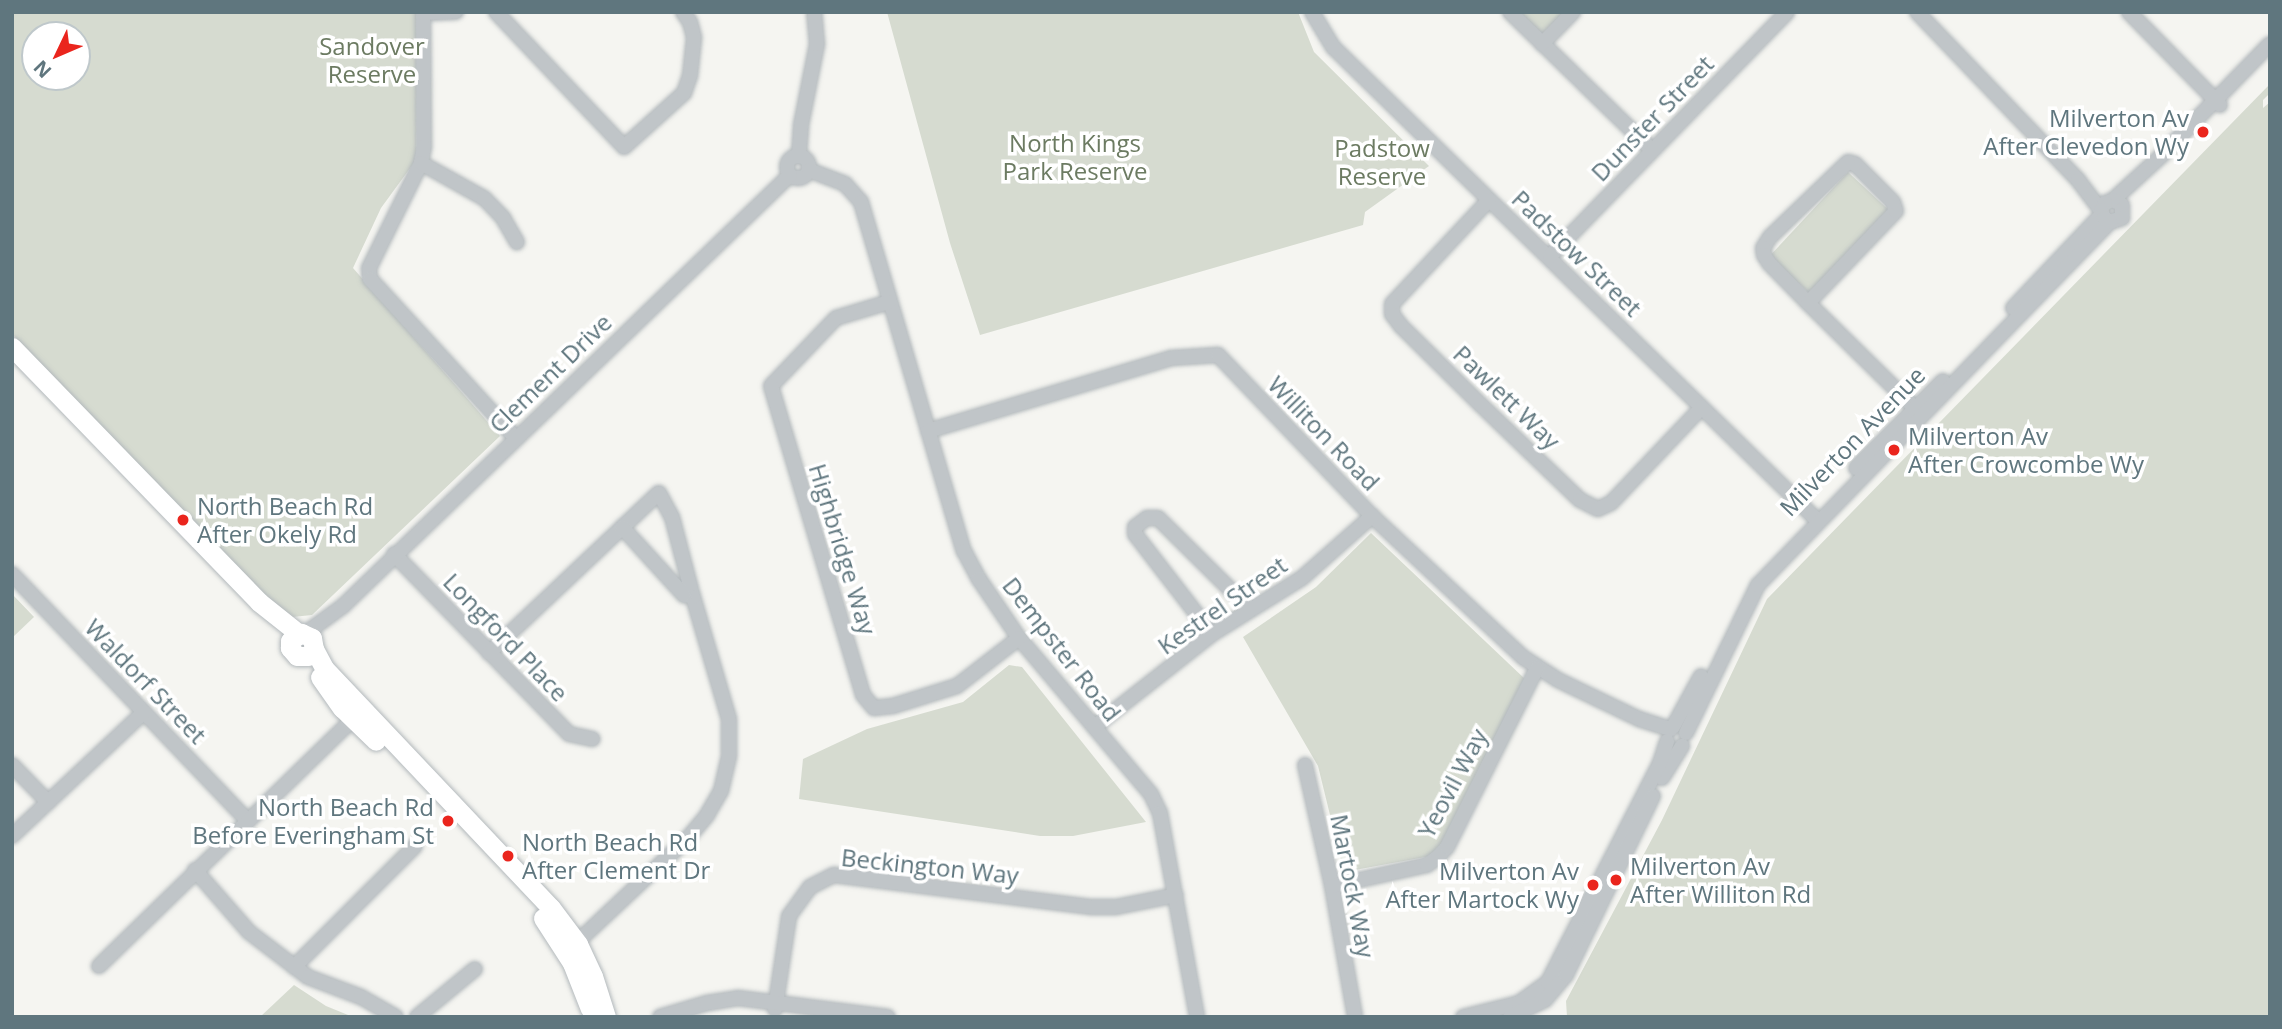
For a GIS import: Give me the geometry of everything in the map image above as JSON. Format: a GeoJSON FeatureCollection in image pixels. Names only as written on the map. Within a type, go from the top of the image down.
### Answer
{"type":"FeatureCollection","features":[{"type":"Feature","properties":{"kind":"main road"},"geometry":{"type":"LineString","coordinates":[[12,347],[259,602],[304,644],[358,714],[536,890],[571,948],[593,976],[606,1017]]}},
{"type":"Feature","properties":{"kind":"main road"},"geometry":{"type":"LineString","coordinates":[[12,362],[236,594],[304,644]]}},
{"type":"Feature","properties":{"kind":"main road"},"geometry":{"type":"LineString","coordinates":[[571,948],[592,1017]]}},
{"type":"Feature","properties":{"kind":"street"},"geometry":{"type":"LineString","coordinates":[[456,12],[423,13],[424,147],[421,163],[369,268],[370,279],[515,438]]}},
{"type":"Feature","properties":{"kind":"street"},"geometry":{"type":"LineString","coordinates":[[496,12],[624,147],[684,93],[690,76],[694,37],[690,22],[682,12]]}},
{"type":"Feature","properties":{"kind":"street","name":"Clement Drive"},"geometry":{"type":"LineString","coordinates":[[790,175],[787,162],[799,155],[800,125],[817,44],[814,12]]}},
{"type":"Feature","properties":{"kind":"street","name":"Padstow Street"},"geometry":{"type":"LineString","coordinates":[[1312,12],[1333,47],[1550,256],[1815,518]]}},
{"type":"Feature","properties":{"kind":"street"},"geometry":{"type":"LineString","coordinates":[[1510,12],[1652,150]]}},
{"type":"Feature","properties":{"kind":"street"},"geometry":{"type":"LineString","coordinates":[[1542,44],[1573,12]]}},
{"type":"Feature","properties":{"kind":"street","name":"Dunster Street"},"geometry":{"type":"LineString","coordinates":[[1550,256],[1787,12]]}},
{"type":"Feature","properties":{"kind":"street"},"geometry":{"type":"LineString","coordinates":[[1917,12],[2110,210]]}},
{"type":"Feature","properties":{"kind":"street"},"geometry":{"type":"LineString","coordinates":[[2129,12],[2218,104]]}},
{"type":"Feature","properties":{"kind":"street","name":"Milverton Avenue"},"geometry":{"type":"LineString","coordinates":[[2218,104],[2270,44]]}},
{"type":"Feature","properties":{"kind":"street","name":"Milverton Avenue"},"geometry":{"type":"LineString","coordinates":[[1463,1017],[1497,1014],[1536,993],[1558,967],[1674,736],[1753,592],[1815,518],[2110,210],[2270,55]]}},
{"type":"Feature","properties":{"kind":"street"},"geometry":{"type":"LineString","coordinates":[[799,155],[808,162],[809,170]]}},
{"type":"Feature","properties":{"kind":"street"},"geometry":{"type":"LineString","coordinates":[[1808,303],[1896,211],[1893,202],[1855,164],[1848,162],[1770,237],[1763,248],[1769,263],[1808,303],[1918,412]]}},
{"type":"Feature","properties":{"kind":"street"},"geometry":{"type":"LineString","coordinates":[[421,163],[484,198],[503,218],[517,242]]}},
{"type":"Feature","properties":{"kind":"street","name":"Clement Drive"},"geometry":{"type":"LineString","coordinates":[[790,175],[803,177],[809,170]]}},
{"type":"Feature","properties":{"kind":"street","name":"Dempster Road"},"geometry":{"type":"LineString","coordinates":[[809,170],[845,184],[861,202],[964,551],[979,579],[1019,638],[1151,794],[1160,813],[1197,1017]]}},
{"type":"Feature","properties":{"kind":"street","name":"Clement Drive"},"geometry":{"type":"LineString","coordinates":[[304,644],[394,554],[790,175]]}},
{"type":"Feature","properties":{"kind":"street","name":"Pawlett Way"},"geometry":{"type":"LineString","coordinates":[[1489,200],[1392,304],[1392,314],[1401,326],[1481,405],[1580,500],[1598,509],[1611,503],[1702,407]]}},
{"type":"Feature","properties":{"kind":"street","name":"Highbridge Way"},"geometry":{"type":"LineString","coordinates":[[889,302],[836,318],[771,386],[863,695],[874,708],[893,706],[957,685],[1019,638]]}},
{"type":"Feature","properties":{"kind":"street","name":"Williton Road"},"geometry":{"type":"LineString","coordinates":[[928,431],[1171,358],[1218,355],[1372,516],[1537,668],[1674,736]]}},
{"type":"Feature","properties":{"kind":"street"},"geometry":{"type":"LineString","coordinates":[[489,653],[659,494],[672,517],[729,719],[729,756],[721,791],[688,838],[571,948]]}},
{"type":"Feature","properties":{"kind":"street","name":"Kestrel Street"},"geometry":{"type":"LineString","coordinates":[[1094,727],[1212,634],[1302,578],[1372,516]]}},
{"type":"Feature","properties":{"kind":"street"},"geometry":{"type":"LineString","coordinates":[[1212,634],[1135,534],[1135,527],[1147,518],[1158,518],[1250,609]]}},
{"type":"Feature","properties":{"kind":"street"},"geometry":{"type":"LineString","coordinates":[[622,527],[684,595],[693,597]]}},
{"type":"Feature","properties":{"kind":"street","name":"Longford Place"},"geometry":{"type":"LineString","coordinates":[[394,554],[569,734],[592,739]]}},
{"type":"Feature","properties":{"kind":"street","name":"Waldorf Street"},"geometry":{"type":"LineString","coordinates":[[12,574],[247,820]]}},
{"type":"Feature","properties":{"kind":"street","name":"Yeovil Way"},"geometry":{"type":"LineString","coordinates":[[1332,886],[1427,864],[1438,857],[1447,847],[1537,668]]}},
{"type":"Feature","properties":{"kind":"street"},"geometry":{"type":"LineString","coordinates":[[12,836],[144,712]]}},
{"type":"Feature","properties":{"kind":"street"},"geometry":{"type":"LineString","coordinates":[[99,966],[358,714]]}},
{"type":"Feature","properties":{"kind":"street","name":"Milverton Avenue"},"geometry":{"type":"LineString","coordinates":[[1510,1017],[1545,1000],[1566,975],[1667,767],[1674,736]]}},
{"type":"Feature","properties":{"kind":"street"},"geometry":{"type":"LineString","coordinates":[[12,765],[48,802]]}},
{"type":"Feature","properties":{"kind":"street","name":"Martock Way"},"geometry":{"type":"LineString","coordinates":[[1305,765],[1332,886],[1355,1017]]}},
{"type":"Feature","properties":{"kind":"street"},"geometry":{"type":"LineString","coordinates":[[295,967],[415,846]]}},
{"type":"Feature","properties":{"kind":"street"},"geometry":{"type":"LineString","coordinates":[[195,870],[249,932],[295,967],[309,977],[360,998],[396,1017]]}},
{"type":"Feature","properties":{"kind":"street","name":"Beckington Way"},"geometry":{"type":"LineString","coordinates":[[775,1005],[789,916],[810,887],[834,875],[1092,906],[1116,907],[1176,895]]}},
{"type":"Feature","properties":{"kind":"street"},"geometry":{"type":"LineString","coordinates":[[417,1017],[475,970]]}},
{"type":"Feature","properties":{"kind":"street"},"geometry":{"type":"LineString","coordinates":[[660,1017],[730,999],[888,1017]]}},
{"type":"Feature","properties":{"kind":"street"},"geometry":{"type":"LineString","coordinates":[[694,1017],[734,1007],[775,1005],[834,1017]]}},
{"type":"Feature","properties":{"kind":"green space","name":"Sandover Reserve"},"geometry":{"type":"Polygon","coordinates":[[[12,12],[417,12],[416,160],[381,208],[353,268],[500,436],[312,615],[292,617],[278,609],[12,334],[12,12]]]}},
{"type":"Feature","properties":{"kind":"green space","name":"North Kings Park Reserve"},"geometry":{"type":"Polygon","coordinates":[[[887,12],[1298,12],[1314,52],[1429,166],[1365,212],[1363,225],[980,335],[950,243],[887,12]]]}},
{"type":"Feature","properties":{"kind":"green space"},"geometry":{"type":"Polygon","coordinates":[[[1519,12],[1572,12],[1546,38],[1519,12]]]}},
{"type":"Feature","properties":{"kind":"green space"},"geometry":{"type":"Polygon","coordinates":[[[2270,84],[2270,93],[2263,100],[2263,108],[2270,102],[2270,1017],[1567,1017],[1566,1001],[1662,820],[1767,599],[2270,84]]]}},
{"type":"Feature","properties":{"kind":"green space"},"geometry":{"type":"Polygon","coordinates":[[[1848,172],[1892,213],[1813,297],[1770,256],[1848,172]]]}},
{"type":"Feature","properties":{"kind":"green space"},"geometry":{"type":"Polygon","coordinates":[[[1371,533],[1525,679],[1436,855],[1344,872],[1318,766],[1243,637],[1316,587],[1371,533]]]}},
{"type":"Feature","properties":{"kind":"green space"},"geometry":{"type":"Polygon","coordinates":[[[12,594],[34,617],[12,638],[12,594]]]}},
{"type":"Feature","properties":{"kind":"green space"},"geometry":{"type":"Polygon","coordinates":[[[1009,665],[1022,667],[1146,822],[1073,836],[1040,836],[799,799],[803,759],[867,729],[963,702],[1009,665]]]}},
{"type":"Feature","properties":{"kind":"green space"},"geometry":{"type":"Polygon","coordinates":[[[294,985],[326,1006],[353,1017],[260,1017],[294,985]]]}},
{"type":"Feature","properties":{"kind":"place","name":"Milverton Av After Clevedon Wy"},"geometry":{"type":"Point","coordinates":[2203,132]}},
{"type":"Feature","properties":{"kind":"place","name":"Milverton Av After Crowcombe Wy"},"geometry":{"type":"Point","coordinates":[1894,450]}},
{"type":"Feature","properties":{"kind":"place","name":"North Beach Rd After Okely Rd"},"geometry":{"type":"Point","coordinates":[183,520]}},
{"type":"Feature","properties":{"kind":"place","name":"North Beach Rd Before Everingham St"},"geometry":{"type":"Point","coordinates":[448,821]}},
{"type":"Feature","properties":{"kind":"place","name":"North Beach Rd After Clement Dr"},"geometry":{"type":"Point","coordinates":[508,856]}},
{"type":"Feature","properties":{"kind":"place","name":"Milverton Av After Williton Rd"},"geometry":{"type":"Point","coordinates":[1616,880]}},
{"type":"Feature","properties":{"kind":"place","name":"Milverton Av After Martock Wy"},"geometry":{"type":"Point","coordinates":[1593,885]}},
{"type":"Feature","properties":{"kind":"park label","name":"Padstow Reserve"},"geometry":{"type":"Point","coordinates":[1382,162]}}]}
